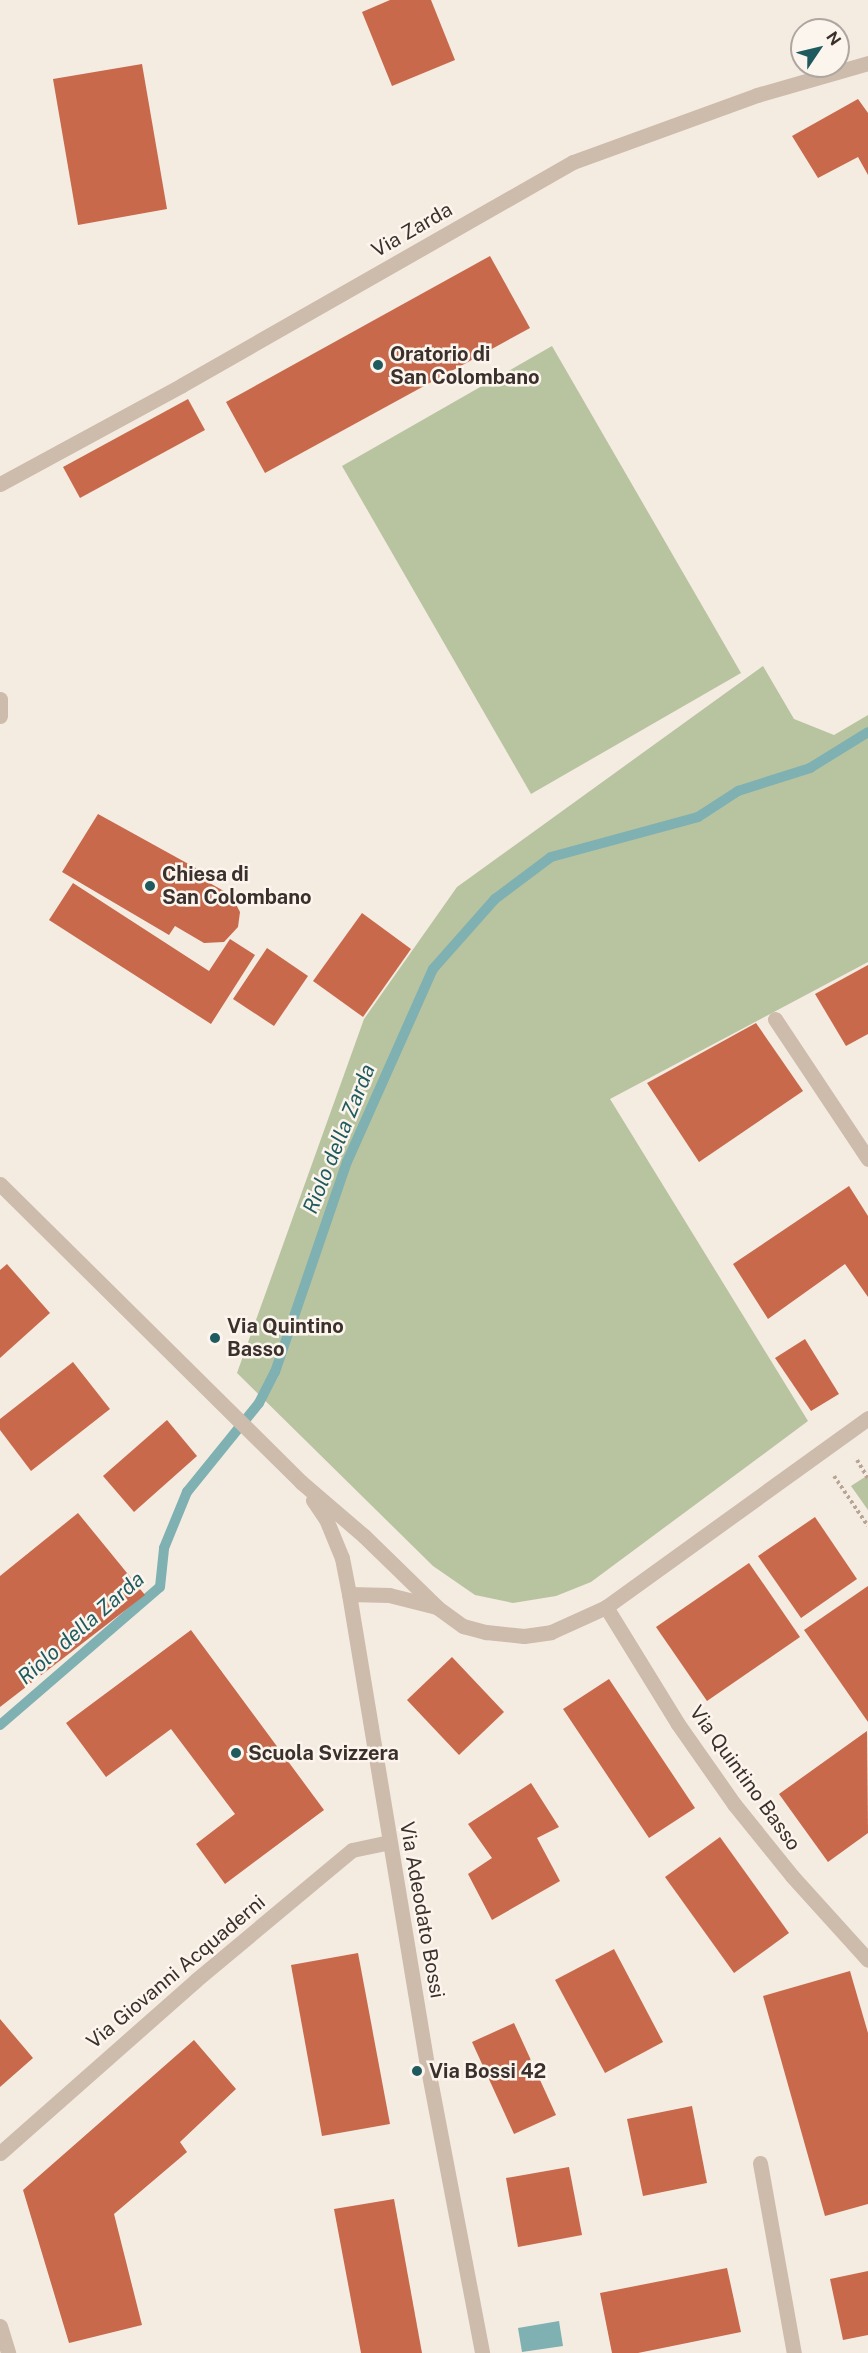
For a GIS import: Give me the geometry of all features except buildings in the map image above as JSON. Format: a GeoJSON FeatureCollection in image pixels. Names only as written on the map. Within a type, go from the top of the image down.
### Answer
{"type":"FeatureCollection","features":[{"type":"Feature","properties":{"kind":"street","name":"Via Zarda"},"geometry":{"type":"LineString","coordinates":[[0,484],[182,385],[573,162],[757,95],[868,63]]}},
{"type":"Feature","properties":{"kind":"street"},"geometry":{"type":"LineString","coordinates":[[0,699],[0,716]]}},
{"type":"Feature","properties":{"kind":"street"},"geometry":{"type":"LineString","coordinates":[[775,1019],[868,1159]]}},
{"type":"Feature","properties":{"kind":"street"},"geometry":{"type":"LineString","coordinates":[[0,1184],[301,1482],[364,1536],[438,1608],[463,1626],[486,1632],[524,1636],[552,1632],[606,1607],[868,1418]]}},
{"type":"Feature","properties":{"kind":"street","name":"Via Adeodato Bossi"},"geometry":{"type":"LineString","coordinates":[[301,1482],[326,1519],[342,1558],[428,2069],[482,2353]]}},
{"type":"Feature","properties":{"kind":"street"},"geometry":{"type":"LineString","coordinates":[[349,1594],[389,1595],[438,1608]]}},
{"type":"Feature","properties":{"kind":"street","name":"Via Quintino Basso"},"geometry":{"type":"LineString","coordinates":[[606,1607],[678,1724],[734,1804],[792,1876],[868,1960]]}},
{"type":"Feature","properties":{"kind":"street","name":"Via Giovanni Acquaderni"},"geometry":{"type":"LineString","coordinates":[[0,2153],[188,1988],[352,1850],[390,1842]]}},
{"type":"Feature","properties":{"kind":"street"},"geometry":{"type":"LineString","coordinates":[[759,2163],[794,2353]]}},
{"type":"Feature","properties":{"kind":"street"},"geometry":{"type":"LineString","coordinates":[[0,2326],[8,2353]]}},
{"type":"Feature","properties":{"kind":"path"},"geometry":{"type":"LineString","coordinates":[[818,1453],[868,1526]]}},
{"type":"Feature","properties":{"kind":"green space"},"geometry":{"type":"Polygon","coordinates":[[[552,346],[741,673],[531,794],[342,466],[552,346]]]}},
{"type":"Feature","properties":{"kind":"green space"},"geometry":{"type":"Polygon","coordinates":[[[763,666],[794,719],[834,735],[868,715],[868,962],[610,1099],[808,1421],[591,1582],[556,1596],[513,1603],[475,1595],[433,1566],[237,1373],[364,1019],[457,887],[763,666]]]}},
{"type":"Feature","properties":{"kind":"green space"},"geometry":{"type":"Polygon","coordinates":[[[868,1475],[868,1510],[851,1486],[868,1475]]]}},
{"type":"Feature","properties":{"kind":"water"},"geometry":{"type":"Polygon","coordinates":[[[559,2321],[563,2346],[522,2352],[518,2328],[559,2321]]]}},
{"type":"Feature","properties":{"kind":"waterway","name":"Riolo della Zarda"},"geometry":{"type":"LineString","coordinates":[[0,1725],[160,1587],[164,1548],[187,1492],[259,1403],[275,1372],[347,1162],[433,969],[495,899],[551,857],[698,817],[738,791],[810,768],[868,732]]}},
{"type":"Feature","properties":{"kind":"place","name":"Oratorio di San Colombano"},"geometry":{"type":"Point","coordinates":[378,365]}},
{"type":"Feature","properties":{"kind":"place","name":"Chiesa di San Colombano"},"geometry":{"type":"Point","coordinates":[150,886]}},
{"type":"Feature","properties":{"kind":"place","name":"Via Quintino Basso"},"geometry":{"type":"Point","coordinates":[215,1338]}},
{"type":"Feature","properties":{"kind":"place","name":"Scuola Svizzera"},"geometry":{"type":"Point","coordinates":[236,1753]}},
{"type":"Feature","properties":{"kind":"place","name":"Via Bossi 42"},"geometry":{"type":"Point","coordinates":[417,2071]}}]}
